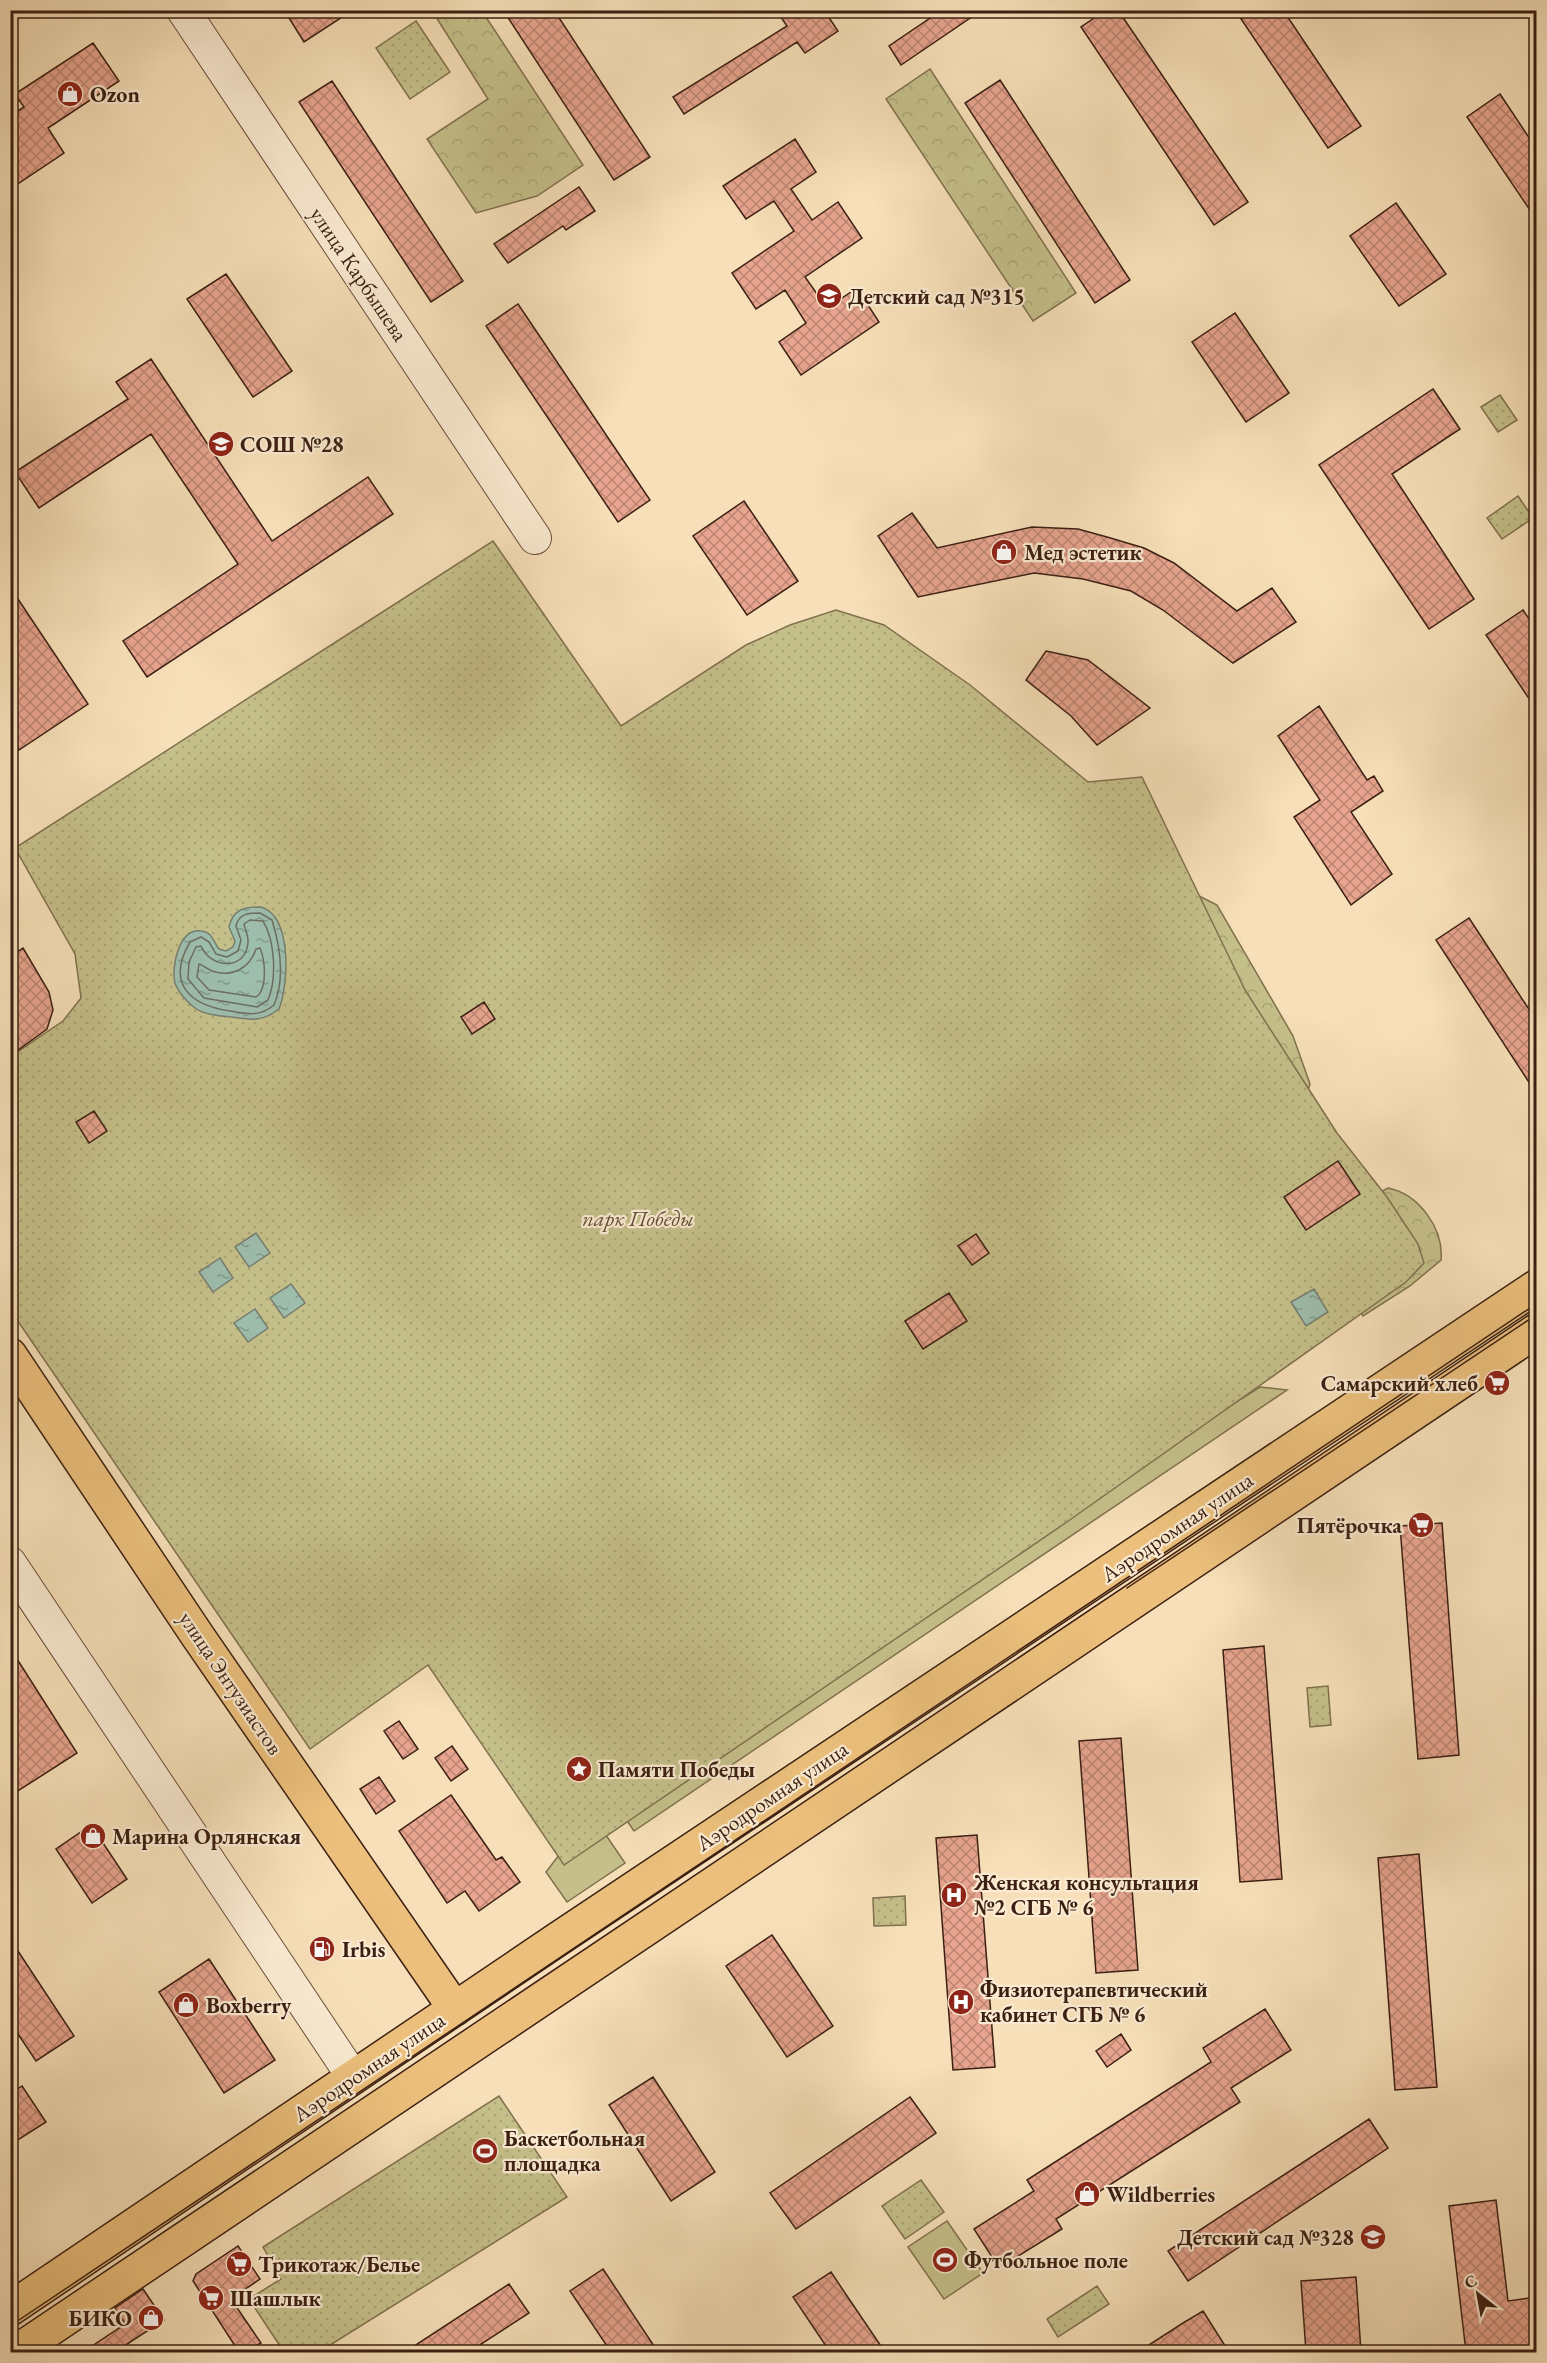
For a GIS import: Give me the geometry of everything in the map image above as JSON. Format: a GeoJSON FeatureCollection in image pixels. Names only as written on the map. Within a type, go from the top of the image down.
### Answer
{"type":"FeatureCollection","features":[{"type":"Feature","properties":{"kind":"main road","name":"Аэродромная улица"},"geometry":{"type":"LineString","coordinates":[[10,2309],[455,2008],[1536,1287]]}},
{"type":"Feature","properties":{"kind":"main road","name":"Аэродромная улица"},"geometry":{"type":"LineString","coordinates":[[16,2352],[1536,1331]]}},
{"type":"Feature","properties":{"kind":"main road","name":"улица Энтузиастов"},"geometry":{"type":"LineString","coordinates":[[10,1354],[197,1635],[455,2008]]}},
{"type":"Feature","properties":{"kind":"street","name":"улица Карбышева"},"geometry":{"type":"LineString","coordinates":[[183,10],[535,538]]}},
{"type":"Feature","properties":{"kind":"street"},"geometry":{"type":"LineString","coordinates":[[10,1563],[353,2077]]}},
{"type":"Feature","properties":{"kind":"green space"},"geometry":{"type":"Polygon","coordinates":[[[439,11],[482,11],[583,165],[537,196],[476,213],[427,139],[488,99],[434,14],[439,11]]]}},
{"type":"Feature","properties":{"kind":"green space"},"geometry":{"type":"Polygon","coordinates":[[[416,21],[450,72],[410,99],[376,48],[416,21]]]}},
{"type":"Feature","properties":{"kind":"green space"},"geometry":{"type":"Polygon","coordinates":[[[930,69],[1076,293],[1033,321],[886,99],[930,69]]]}},
{"type":"Feature","properties":{"kind":"green space"},"geometry":{"type":"Polygon","coordinates":[[[1500,395],[1517,420],[1498,432],[1481,407],[1500,395]]]}},
{"type":"Feature","properties":{"kind":"green space"},"geometry":{"type":"Polygon","coordinates":[[[1518,496],[1533,518],[1502,539],[1487,518],[1518,496]]]}},
{"type":"Feature","properties":{"kind":"green space","name":"парк Победы"},"geometry":{"type":"Polygon","coordinates":[[[493,541],[621,726],[746,645],[790,625],[836,610],[884,625],[970,685],[1088,782],[1142,777],[1245,990],[1337,1133],[1387,1197],[1418,1244],[1424,1263],[1406,1282],[1064,1524],[564,1865],[428,1665],[310,1749],[11,1311],[10,1057],[63,1021],[81,998],[75,954],[15,848],[493,541]]]}},
{"type":"Feature","properties":{"kind":"green space"},"geometry":{"type":"Polygon","coordinates":[[[1170,881],[1217,905],[1293,1036],[1310,1084],[1302,1108],[1170,881]]]}},
{"type":"Feature","properties":{"kind":"green space"},"geometry":{"type":"Polygon","coordinates":[[[1388,1188],[1410,1197],[1427,1215],[1438,1237],[1441,1260],[1410,1286],[1363,1316],[1314,1242],[1373,1196],[1388,1188]]]}},
{"type":"Feature","properties":{"kind":"green space"},"geometry":{"type":"Polygon","coordinates":[[[1260,1387],[1287,1390],[634,1831],[610,1796],[1260,1387]]]}},
{"type":"Feature","properties":{"kind":"green space"},"geometry":{"type":"Polygon","coordinates":[[[1328,1686],[1331,1725],[1310,1727],[1307,1688],[1328,1686]]]}},
{"type":"Feature","properties":{"kind":"green space"},"geometry":{"type":"Polygon","coordinates":[[[595,1819],[625,1863],[567,1902],[546,1872],[586,1820],[595,1819]]]}},
{"type":"Feature","properties":{"kind":"green space"},"geometry":{"type":"Polygon","coordinates":[[[905,1896],[906,1925],[874,1926],[873,1898],[905,1896]]]}},
{"type":"Feature","properties":{"kind":"green space"},"geometry":{"type":"Polygon","coordinates":[[[499,2096],[567,2197],[319,2352],[284,2352],[249,2299],[281,2279],[263,2247],[499,2096]]]}},
{"type":"Feature","properties":{"kind":"green space"},"geometry":{"type":"Polygon","coordinates":[[[921,2180],[944,2212],[905,2239],[882,2206],[921,2180]]]}},
{"type":"Feature","properties":{"kind":"green space","name":"Футбольное поле"},"geometry":{"type":"Polygon","coordinates":[[[947,2221],[983,2273],[944,2299],[908,2247],[947,2221]]]}},
{"type":"Feature","properties":{"kind":"green space"},"geometry":{"type":"Polygon","coordinates":[[[1097,2286],[1109,2304],[1058,2337],[1047,2319],[1097,2286]]]}},
{"type":"Feature","properties":{"kind":"water"},"geometry":{"type":"Polygon","coordinates":[[[261,907],[271,913],[283,937],[286,968],[279,1009],[268,1016],[251,1019],[213,1015],[195,1008],[178,990],[175,983],[174,968],[182,942],[193,932],[201,931],[210,935],[219,949],[226,951],[233,947],[235,941],[229,927],[233,916],[240,910],[261,907]]]}},
{"type":"Feature","properties":{"kind":"water"},"geometry":{"type":"Polygon","coordinates":[[[256,1233],[270,1253],[249,1267],[235,1247],[256,1233]]]}},
{"type":"Feature","properties":{"kind":"water"},"geometry":{"type":"Polygon","coordinates":[[[220,1258],[233,1278],[213,1292],[199,1272],[220,1258]]]}},
{"type":"Feature","properties":{"kind":"water"},"geometry":{"type":"Polygon","coordinates":[[[291,1284],[305,1303],[284,1318],[270,1298],[291,1284]]]}},
{"type":"Feature","properties":{"kind":"water"},"geometry":{"type":"Polygon","coordinates":[[[1314,1289],[1328,1312],[1306,1326],[1291,1302],[1314,1289]]]}},
{"type":"Feature","properties":{"kind":"water"},"geometry":{"type":"Polygon","coordinates":[[[255,1309],[268,1328],[248,1342],[234,1323],[255,1309]]]}},
{"type":"Feature","properties":{"kind":"building"},"geometry":{"type":"Polygon","coordinates":[[[284,10],[353,10],[304,42],[284,10]]]}},
{"type":"Feature","properties":{"kind":"building"},"geometry":{"type":"Polygon","coordinates":[[[503,10],[554,10],[650,157],[614,180],[503,10]]]}},
{"type":"Feature","properties":{"kind":"building"},"geometry":{"type":"Polygon","coordinates":[[[776,10],[824,10],[838,31],[805,53],[797,42],[684,114],[673,97],[787,26],[776,10]]]}},
{"type":"Feature","properties":{"kind":"building"},"geometry":{"type":"Polygon","coordinates":[[[942,10],[982,10],[901,65],[889,46],[942,10]]]}},
{"type":"Feature","properties":{"kind":"building"},"geometry":{"type":"Polygon","coordinates":[[[1106,10],[1118,10],[1248,202],[1214,225],[1081,27],[1106,10]]]}},
{"type":"Feature","properties":{"kind":"building"},"geometry":{"type":"Polygon","coordinates":[[[1235,10],[1283,10],[1361,126],[1328,148],[1235,10]]]}},
{"type":"Feature","properties":{"kind":"building"},"geometry":{"type":"Polygon","coordinates":[[[93,43],[119,81],[48,128],[64,153],[10,189],[10,116],[24,107],[15,94],[93,43]]]}},
{"type":"Feature","properties":{"kind":"building"},"geometry":{"type":"Polygon","coordinates":[[[1000,80],[1130,280],[1095,303],[965,103],[1000,80]]]}},
{"type":"Feature","properties":{"kind":"building"},"geometry":{"type":"Polygon","coordinates":[[[332,81],[463,281],[431,302],[299,102],[332,81]]]}},
{"type":"Feature","properties":{"kind":"building"},"geometry":{"type":"Polygon","coordinates":[[[1500,94],[1536,148],[1536,219],[1467,117],[1500,94]]]}},
{"type":"Feature","properties":{"kind":"building"},"geometry":{"type":"Polygon","coordinates":[[[795,139],[816,172],[791,189],[812,220],[838,202],[862,238],[805,277],[827,308],[857,288],[879,322],[801,375],[779,342],[806,323],[785,290],[756,309],[732,273],[794,231],[774,201],[746,219],[723,186],[795,139]]]}},
{"type":"Feature","properties":{"kind":"building"},"geometry":{"type":"Polygon","coordinates":[[[579,187],[595,211],[566,230],[563,226],[508,263],[494,244],[579,187]]]}},
{"type":"Feature","properties":{"kind":"building"},"geometry":{"type":"Polygon","coordinates":[[[1396,203],[1446,274],[1399,306],[1350,236],[1396,203]]]}},
{"type":"Feature","properties":{"kind":"building"},"geometry":{"type":"Polygon","coordinates":[[[226,274],[292,371],[253,397],[187,299],[226,274]]]}},
{"type":"Feature","properties":{"kind":"building"},"geometry":{"type":"Polygon","coordinates":[[[518,304],[650,500],[618,522],[486,326],[518,304]]]}},
{"type":"Feature","properties":{"kind":"building"},"geometry":{"type":"Polygon","coordinates":[[[1235,313],[1289,393],[1246,422],[1192,342],[1235,313]]]}},
{"type":"Feature","properties":{"kind":"building"},"geometry":{"type":"Polygon","coordinates":[[[151,359],[272,541],[368,477],[393,514],[147,677],[123,641],[238,564],[151,434],[39,508],[15,472],[128,399],[116,382],[151,359]]]}},
{"type":"Feature","properties":{"kind":"building"},"geometry":{"type":"Polygon","coordinates":[[[1433,389],[1460,429],[1392,474],[1474,599],[1429,629],[1319,465],[1433,389]]]}},
{"type":"Feature","properties":{"kind":"building"},"geometry":{"type":"Polygon","coordinates":[[[744,501],[798,581],[747,615],[693,536],[744,501]]]}},
{"type":"Feature","properties":{"kind":"building"},"geometry":{"type":"Polygon","coordinates":[[[912,513],[937,548],[1032,527],[1078,529],[1107,537],[1144,548],[1174,563],[1237,611],[1272,588],[1296,622],[1233,663],[1163,610],[1131,591],[1083,579],[1034,573],[918,597],[878,536],[912,513]]]}},
{"type":"Feature","properties":{"kind":"building"},"geometry":{"type":"Polygon","coordinates":[[[10,587],[88,704],[19,750],[10,737],[10,587]]]}},
{"type":"Feature","properties":{"kind":"building"},"geometry":{"type":"Polygon","coordinates":[[[1523,610],[1536,629],[1536,709],[1486,635],[1523,610]]]}},
{"type":"Feature","properties":{"kind":"building"},"geometry":{"type":"Polygon","coordinates":[[[1046,651],[1088,660],[1150,708],[1097,745],[1071,716],[1026,680],[1046,651]]]}},
{"type":"Feature","properties":{"kind":"building"},"geometry":{"type":"Polygon","coordinates":[[[1319,706],[1367,780],[1374,776],[1383,791],[1351,812],[1392,874],[1351,905],[1294,817],[1320,800],[1278,736],[1319,706]]]}},
{"type":"Feature","properties":{"kind":"building"},"geometry":{"type":"Polygon","coordinates":[[[1469,918],[1536,1020],[1536,1093],[1436,940],[1469,918]]]}},
{"type":"Feature","properties":{"kind":"building"},"geometry":{"type":"Polygon","coordinates":[[[23,948],[49,992],[53,1010],[47,1029],[10,1056],[10,957],[23,948]]]}},
{"type":"Feature","properties":{"kind":"building"},"geometry":{"type":"Polygon","coordinates":[[[484,1002],[495,1019],[472,1034],[461,1017],[484,1002]]]}},
{"type":"Feature","properties":{"kind":"building"},"geometry":{"type":"Polygon","coordinates":[[[94,1111],[107,1131],[89,1143],[76,1122],[94,1111]]]}},
{"type":"Feature","properties":{"kind":"building"},"geometry":{"type":"Polygon","coordinates":[[[1338,1161],[1360,1194],[1306,1230],[1284,1197],[1338,1161]]]}},
{"type":"Feature","properties":{"kind":"building"},"geometry":{"type":"Polygon","coordinates":[[[976,1234],[989,1253],[972,1265],[958,1246],[976,1234]]]}},
{"type":"Feature","properties":{"kind":"building"},"geometry":{"type":"Polygon","coordinates":[[[949,1293],[967,1321],[923,1349],[905,1321],[949,1293]]]}},
{"type":"Feature","properties":{"kind":"building"},"geometry":{"type":"Polygon","coordinates":[[[1442,1523],[1459,1755],[1418,1759],[1400,1526],[1442,1523]]]}},
{"type":"Feature","properties":{"kind":"building"},"geometry":{"type":"Polygon","coordinates":[[[1264,1646],[1282,1879],[1240,1882],[1223,1650],[1264,1646]]]}},
{"type":"Feature","properties":{"kind":"building"},"geometry":{"type":"Polygon","coordinates":[[[10,1648],[77,1753],[10,1796],[10,1648]]]}},
{"type":"Feature","properties":{"kind":"building"},"geometry":{"type":"Polygon","coordinates":[[[399,1721],[418,1749],[403,1759],[384,1731],[399,1721]]]}},
{"type":"Feature","properties":{"kind":"building"},"geometry":{"type":"Polygon","coordinates":[[[1121,1738],[1138,1970],[1096,1973],[1079,1741],[1121,1738]]]}},
{"type":"Feature","properties":{"kind":"building"},"geometry":{"type":"Polygon","coordinates":[[[452,1746],[468,1769],[451,1781],[435,1758],[452,1746]]]}},
{"type":"Feature","properties":{"kind":"building"},"geometry":{"type":"Polygon","coordinates":[[[379,1777],[395,1801],[376,1814],[360,1789],[379,1777]]]}},
{"type":"Feature","properties":{"kind":"building"},"geometry":{"type":"Polygon","coordinates":[[[451,1795],[496,1860],[502,1857],[520,1882],[479,1911],[465,1891],[447,1903],[399,1831],[451,1795]]]}},
{"type":"Feature","properties":{"kind":"building"},"geometry":{"type":"Polygon","coordinates":[[[91,1825],[127,1879],[92,1903],[56,1849],[91,1825]]]}},
{"type":"Feature","properties":{"kind":"building"},"geometry":{"type":"Polygon","coordinates":[[[977,1835],[995,2067],[953,2070],[936,1838],[977,1835]]]}},
{"type":"Feature","properties":{"kind":"building"},"geometry":{"type":"Polygon","coordinates":[[[1419,1854],[1437,2087],[1395,2090],[1378,1858],[1419,1854]]]}},
{"type":"Feature","properties":{"kind":"building"},"geometry":{"type":"Polygon","coordinates":[[[772,1935],[833,2026],[787,2057],[726,1966],[772,1935]]]}},
{"type":"Feature","properties":{"kind":"building"},"geometry":{"type":"Polygon","coordinates":[[[10,1939],[74,2036],[36,2061],[10,2022],[10,1939]]]}},
{"type":"Feature","properties":{"kind":"building"},"geometry":{"type":"Polygon","coordinates":[[[209,1959],[275,2060],[224,2093],[159,1992],[209,1959]]]}},
{"type":"Feature","properties":{"kind":"building"},"geometry":{"type":"Polygon","coordinates":[[[1265,2009],[1291,2050],[1231,2088],[1240,2102],[1056,2219],[1062,2229],[999,2268],[974,2229],[1034,2191],[1027,2180],[1211,2062],[1203,2048],[1265,2009]]]}},
{"type":"Feature","properties":{"kind":"building"},"geometry":{"type":"Polygon","coordinates":[[[1121,2034],[1131,2050],[1107,2067],[1096,2051],[1121,2034]]]}},
{"type":"Feature","properties":{"kind":"building"},"geometry":{"type":"Polygon","coordinates":[[[653,2077],[715,2172],[671,2201],[609,2105],[653,2077]]]}},
{"type":"Feature","properties":{"kind":"building"},"geometry":{"type":"Polygon","coordinates":[[[22,2086],[46,2122],[10,2145],[10,2094],[22,2086]]]}},
{"type":"Feature","properties":{"kind":"building"},"geometry":{"type":"Polygon","coordinates":[[[910,2097],[936,2133],[796,2229],[770,2193],[910,2097]]]}},
{"type":"Feature","properties":{"kind":"building"},"geometry":{"type":"Polygon","coordinates":[[[1369,2119],[1388,2148],[1188,2281],[1168,2251],[1369,2119]]]}},
{"type":"Feature","properties":{"kind":"building"},"geometry":{"type":"Polygon","coordinates":[[[1496,2200],[1508,2301],[1536,2297],[1536,2346],[1510,2349],[1510,2352],[1466,2352],[1449,2206],[1496,2200]]]}},
{"type":"Feature","properties":{"kind":"building"},"geometry":{"type":"Polygon","coordinates":[[[238,2246],[260,2279],[231,2299],[261,2343],[246,2352],[239,2352],[193,2281],[196,2274],[238,2246]]]}},
{"type":"Feature","properties":{"kind":"building"},"geometry":{"type":"Polygon","coordinates":[[[603,2269],[658,2352],[611,2352],[570,2291],[603,2269]]]}},
{"type":"Feature","properties":{"kind":"building"},"geometry":{"type":"Polygon","coordinates":[[[831,2272],[885,2352],[830,2352],[793,2297],[831,2272]]]}},
{"type":"Feature","properties":{"kind":"building"},"geometry":{"type":"Polygon","coordinates":[[[1356,2277],[1361,2352],[1306,2352],[1301,2281],[1356,2277]]]}},
{"type":"Feature","properties":{"kind":"building"},"geometry":{"type":"Polygon","coordinates":[[[509,2284],[529,2313],[469,2352],[405,2352],[509,2284]]]}},
{"type":"Feature","properties":{"kind":"building"},"geometry":{"type":"Polygon","coordinates":[[[143,2289],[164,2320],[115,2352],[83,2352],[125,2324],[115,2308],[143,2289]]]}},
{"type":"Feature","properties":{"kind":"building"},"geometry":{"type":"Polygon","coordinates":[[[1203,2311],[1229,2352],[1138,2352],[1183,2323],[1203,2311]]]}},
{"type":"Feature","properties":{"kind":"tram line"},"geometry":{"type":"LineString","coordinates":[[10,2326],[1536,1304]]}},
{"type":"Feature","properties":{"kind":"tram line"},"geometry":{"type":"LineString","coordinates":[[1127,1588],[1536,1315]]}},
{"type":"Feature","properties":{"kind":"place","name":"Ozon"},"geometry":{"type":"Point","coordinates":[70,94]}},
{"type":"Feature","properties":{"kind":"place","name":"Детский сад №315"},"geometry":{"type":"Point","coordinates":[829,296]}},
{"type":"Feature","properties":{"kind":"place","name":"СОШ №28"},"geometry":{"type":"Point","coordinates":[221,444]}},
{"type":"Feature","properties":{"kind":"place","name":"Мед эстетик"},"geometry":{"type":"Point","coordinates":[1004,552]}},
{"type":"Feature","properties":{"kind":"place","name":"Самарский хлеб"},"geometry":{"type":"Point","coordinates":[1497,1383]}},
{"type":"Feature","properties":{"kind":"place","name":"Пятёрочка"},"geometry":{"type":"Point","coordinates":[1421,1525]}},
{"type":"Feature","properties":{"kind":"place","name":"Памяти Победы"},"geometry":{"type":"Point","coordinates":[579,1769]}},
{"type":"Feature","properties":{"kind":"place","name":"Марина Орлянская"},"geometry":{"type":"Point","coordinates":[93,1836]}},
{"type":"Feature","properties":{"kind":"place","name":"Женская консультация №2 СГБ № 6"},"geometry":{"type":"Point","coordinates":[954,1895]}},
{"type":"Feature","properties":{"kind":"place","name":"Irbis"},"geometry":{"type":"Point","coordinates":[322,1949]}},
{"type":"Feature","properties":{"kind":"place","name":"Физиотерапевтический кабинет СГБ № 6"},"geometry":{"type":"Point","coordinates":[961,2002]}},
{"type":"Feature","properties":{"kind":"place","name":"Boxberry"},"geometry":{"type":"Point","coordinates":[186,2005]}},
{"type":"Feature","properties":{"kind":"place","name":"Баскетбольная площадка"},"geometry":{"type":"Point","coordinates":[485,2151]}},
{"type":"Feature","properties":{"kind":"place","name":"Wildberries"},"geometry":{"type":"Point","coordinates":[1087,2194]}},
{"type":"Feature","properties":{"kind":"place","name":"Детский сад №328"},"geometry":{"type":"Point","coordinates":[1373,2237]}},
{"type":"Feature","properties":{"kind":"place","name":"Футбольное поле"},"geometry":{"type":"Point","coordinates":[945,2260]}},
{"type":"Feature","properties":{"kind":"place","name":"Трикотаж/Белье"},"geometry":{"type":"Point","coordinates":[239,2264]}},
{"type":"Feature","properties":{"kind":"place","name":"Шашлык"},"geometry":{"type":"Point","coordinates":[211,2298]}},
{"type":"Feature","properties":{"kind":"place","name":"БИКО"},"geometry":{"type":"Point","coordinates":[151,2318]}}]}
